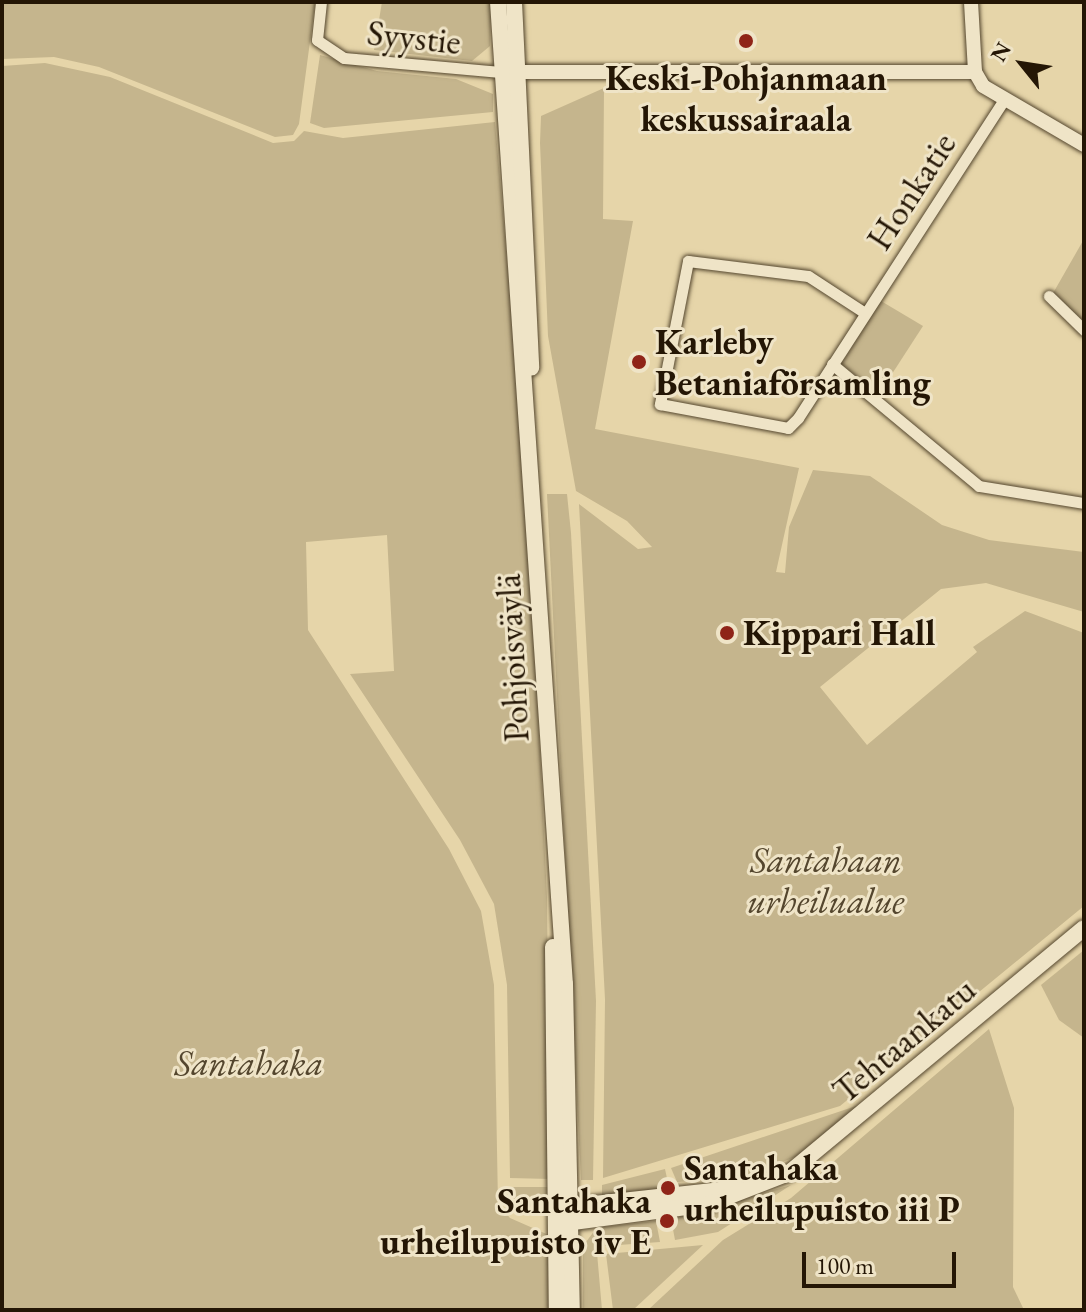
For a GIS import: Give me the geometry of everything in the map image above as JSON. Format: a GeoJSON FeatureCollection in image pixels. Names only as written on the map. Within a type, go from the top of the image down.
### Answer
{"type":"FeatureCollection","features":[{"type":"Feature","properties":{"kind":"main road","name":"Pohjoisväylä"},"geometry":{"type":"LineString","coordinates":[[498,2],[508,72],[557,890],[566,1215],[572,1310]]}},
{"type":"Feature","properties":{"kind":"main road","name":"Pohjoisväylä"},"geometry":{"type":"LineString","coordinates":[[508,72],[514,2]]}},
{"type":"Feature","properties":{"kind":"main road","name":"Tehtaankatu"},"geometry":{"type":"LineString","coordinates":[[566,1215],[679,1210],[756,1186],[811,1159],[1084,928]]}},
{"type":"Feature","properties":{"kind":"main road","name":"Pohjoisväylä"},"geometry":{"type":"LineString","coordinates":[[557,1310],[566,1215]]}},
{"type":"Feature","properties":{"kind":"street","name":"Syystie"},"geometry":{"type":"LineString","coordinates":[[321,2],[317,40],[344,58],[508,72]]}},
{"type":"Feature","properties":{"kind":"street"},"geometry":{"type":"LineString","coordinates":[[971,2],[975,72]]}},
{"type":"Feature","properties":{"kind":"street"},"geometry":{"type":"LineString","coordinates":[[508,72],[975,72],[1004,99],[1084,145]]}},
{"type":"Feature","properties":{"kind":"street","name":"Honkatie"},"geometry":{"type":"LineString","coordinates":[[865,313],[808,276],[688,261],[660,404],[788,428],[832,364],[1004,99]]}},
{"type":"Feature","properties":{"kind":"street"},"geometry":{"type":"LineString","coordinates":[[1049,296],[1084,330]]}},
{"type":"Feature","properties":{"kind":"street"},"geometry":{"type":"LineString","coordinates":[[832,364],[979,486],[1084,503]]}},
{"type":"Feature","properties":{"kind":"green space"},"geometry":{"type":"Polygon","coordinates":[[[2,2],[315,4],[299,124],[293,135],[275,137],[99,67],[54,57],[2,59],[2,2]]]}},
{"type":"Feature","properties":{"kind":"green space"},"geometry":{"type":"Polygon","coordinates":[[[382,2],[491,2],[490,46],[472,61],[374,50],[382,2]]]}},
{"type":"Feature","properties":{"kind":"green space"},"geometry":{"type":"Polygon","coordinates":[[[320,55],[377,71],[456,79],[493,94],[493,112],[324,128],[310,123],[320,55]]]}},
{"type":"Feature","properties":{"kind":"green space","name":"Santahaka"},"geometry":{"type":"Polygon","coordinates":[[[45,63],[110,77],[273,143],[294,141],[304,131],[343,138],[495,122],[528,501],[547,897],[550,1179],[510,1178],[507,985],[494,904],[460,840],[350,674],[394,671],[387,535],[306,542],[308,630],[449,849],[481,911],[494,985],[498,1204],[510,1218],[551,1236],[550,1310],[2,1310],[2,66],[45,63]]]}},
{"type":"Feature","properties":{"kind":"green space","name":"Santahaan urheilualue"},"geometry":{"type":"Polygon","coordinates":[[[604,88],[603,219],[633,221],[595,429],[799,468],[776,572],[785,573],[789,527],[813,470],[870,476],[942,525],[989,540],[1084,552],[1084,612],[986,583],[941,589],[820,687],[867,745],[977,652],[973,647],[1025,611],[1084,633],[1084,906],[840,1106],[603,1178],[605,999],[579,504],[638,549],[652,547],[627,521],[576,491],[548,336],[540,143],[541,116],[604,88]]]}},
{"type":"Feature","properties":{"kind":"green space"},"geometry":{"type":"Polygon","coordinates":[[[1084,239],[1084,324],[1052,295],[1084,239]]]}},
{"type":"Feature","properties":{"kind":"green space"},"geometry":{"type":"Polygon","coordinates":[[[881,301],[923,326],[879,394],[841,364],[881,301]]]}},
{"type":"Feature","properties":{"kind":"green space"},"geometry":{"type":"Polygon","coordinates":[[[547,494],[567,494],[571,533],[596,1001],[593,1180],[581,1180],[547,494]]]}},
{"type":"Feature","properties":{"kind":"green space"},"geometry":{"type":"Polygon","coordinates":[[[1084,950],[1084,1038],[1059,1020],[1041,985],[1084,950]]]}},
{"type":"Feature","properties":{"kind":"green space"},"geometry":{"type":"Polygon","coordinates":[[[989,1029],[1014,1108],[1013,1287],[1024,1310],[648,1310],[723,1240],[791,1198],[989,1029]]]}},
{"type":"Feature","properties":{"kind":"green space"},"geometry":{"type":"Polygon","coordinates":[[[859,1105],[802,1154],[746,1177],[677,1182],[671,1168],[859,1105]]]}},
{"type":"Feature","properties":{"kind":"green space"},"geometry":{"type":"Polygon","coordinates":[[[665,1169],[668,1183],[661,1189],[602,1199],[602,1185],[665,1169]]]}},
{"type":"Feature","properties":{"kind":"green space"},"geometry":{"type":"Polygon","coordinates":[[[791,1185],[718,1232],[675,1240],[671,1219],[791,1185]]]}},
{"type":"Feature","properties":{"kind":"green space"},"geometry":{"type":"Polygon","coordinates":[[[508,1187],[553,1187],[548,1201],[532,1207],[515,1201],[508,1187]]]}},
{"type":"Feature","properties":{"kind":"green space"},"geometry":{"type":"Polygon","coordinates":[[[656,1221],[660,1242],[605,1246],[603,1227],[656,1221]]]}},
{"type":"Feature","properties":{"kind":"green space"},"geometry":{"type":"Polygon","coordinates":[[[595,1230],[602,1310],[583,1310],[583,1246],[595,1230]]]}},
{"type":"Feature","properties":{"kind":"green space"},"geometry":{"type":"Polygon","coordinates":[[[703,1245],[633,1310],[613,1310],[606,1254],[703,1245]]]}},
{"type":"Feature","properties":{"kind":"place","name":"Keski-Pohjanmaan keskussairaala"},"geometry":{"type":"Point","coordinates":[746,41]}},
{"type":"Feature","properties":{"kind":"place","name":"Karleby Betaniaförsamling"},"geometry":{"type":"Point","coordinates":[639,362]}},
{"type":"Feature","properties":{"kind":"place","name":"Kippari Hall"},"geometry":{"type":"Point","coordinates":[727,633]}},
{"type":"Feature","properties":{"kind":"place","name":"Santahaka urheilupuisto iii P"},"geometry":{"type":"Point","coordinates":[668,1188]}},
{"type":"Feature","properties":{"kind":"place","name":"Santahaka urheilupuisto iv E"},"geometry":{"type":"Point","coordinates":[667,1221]}}]}
